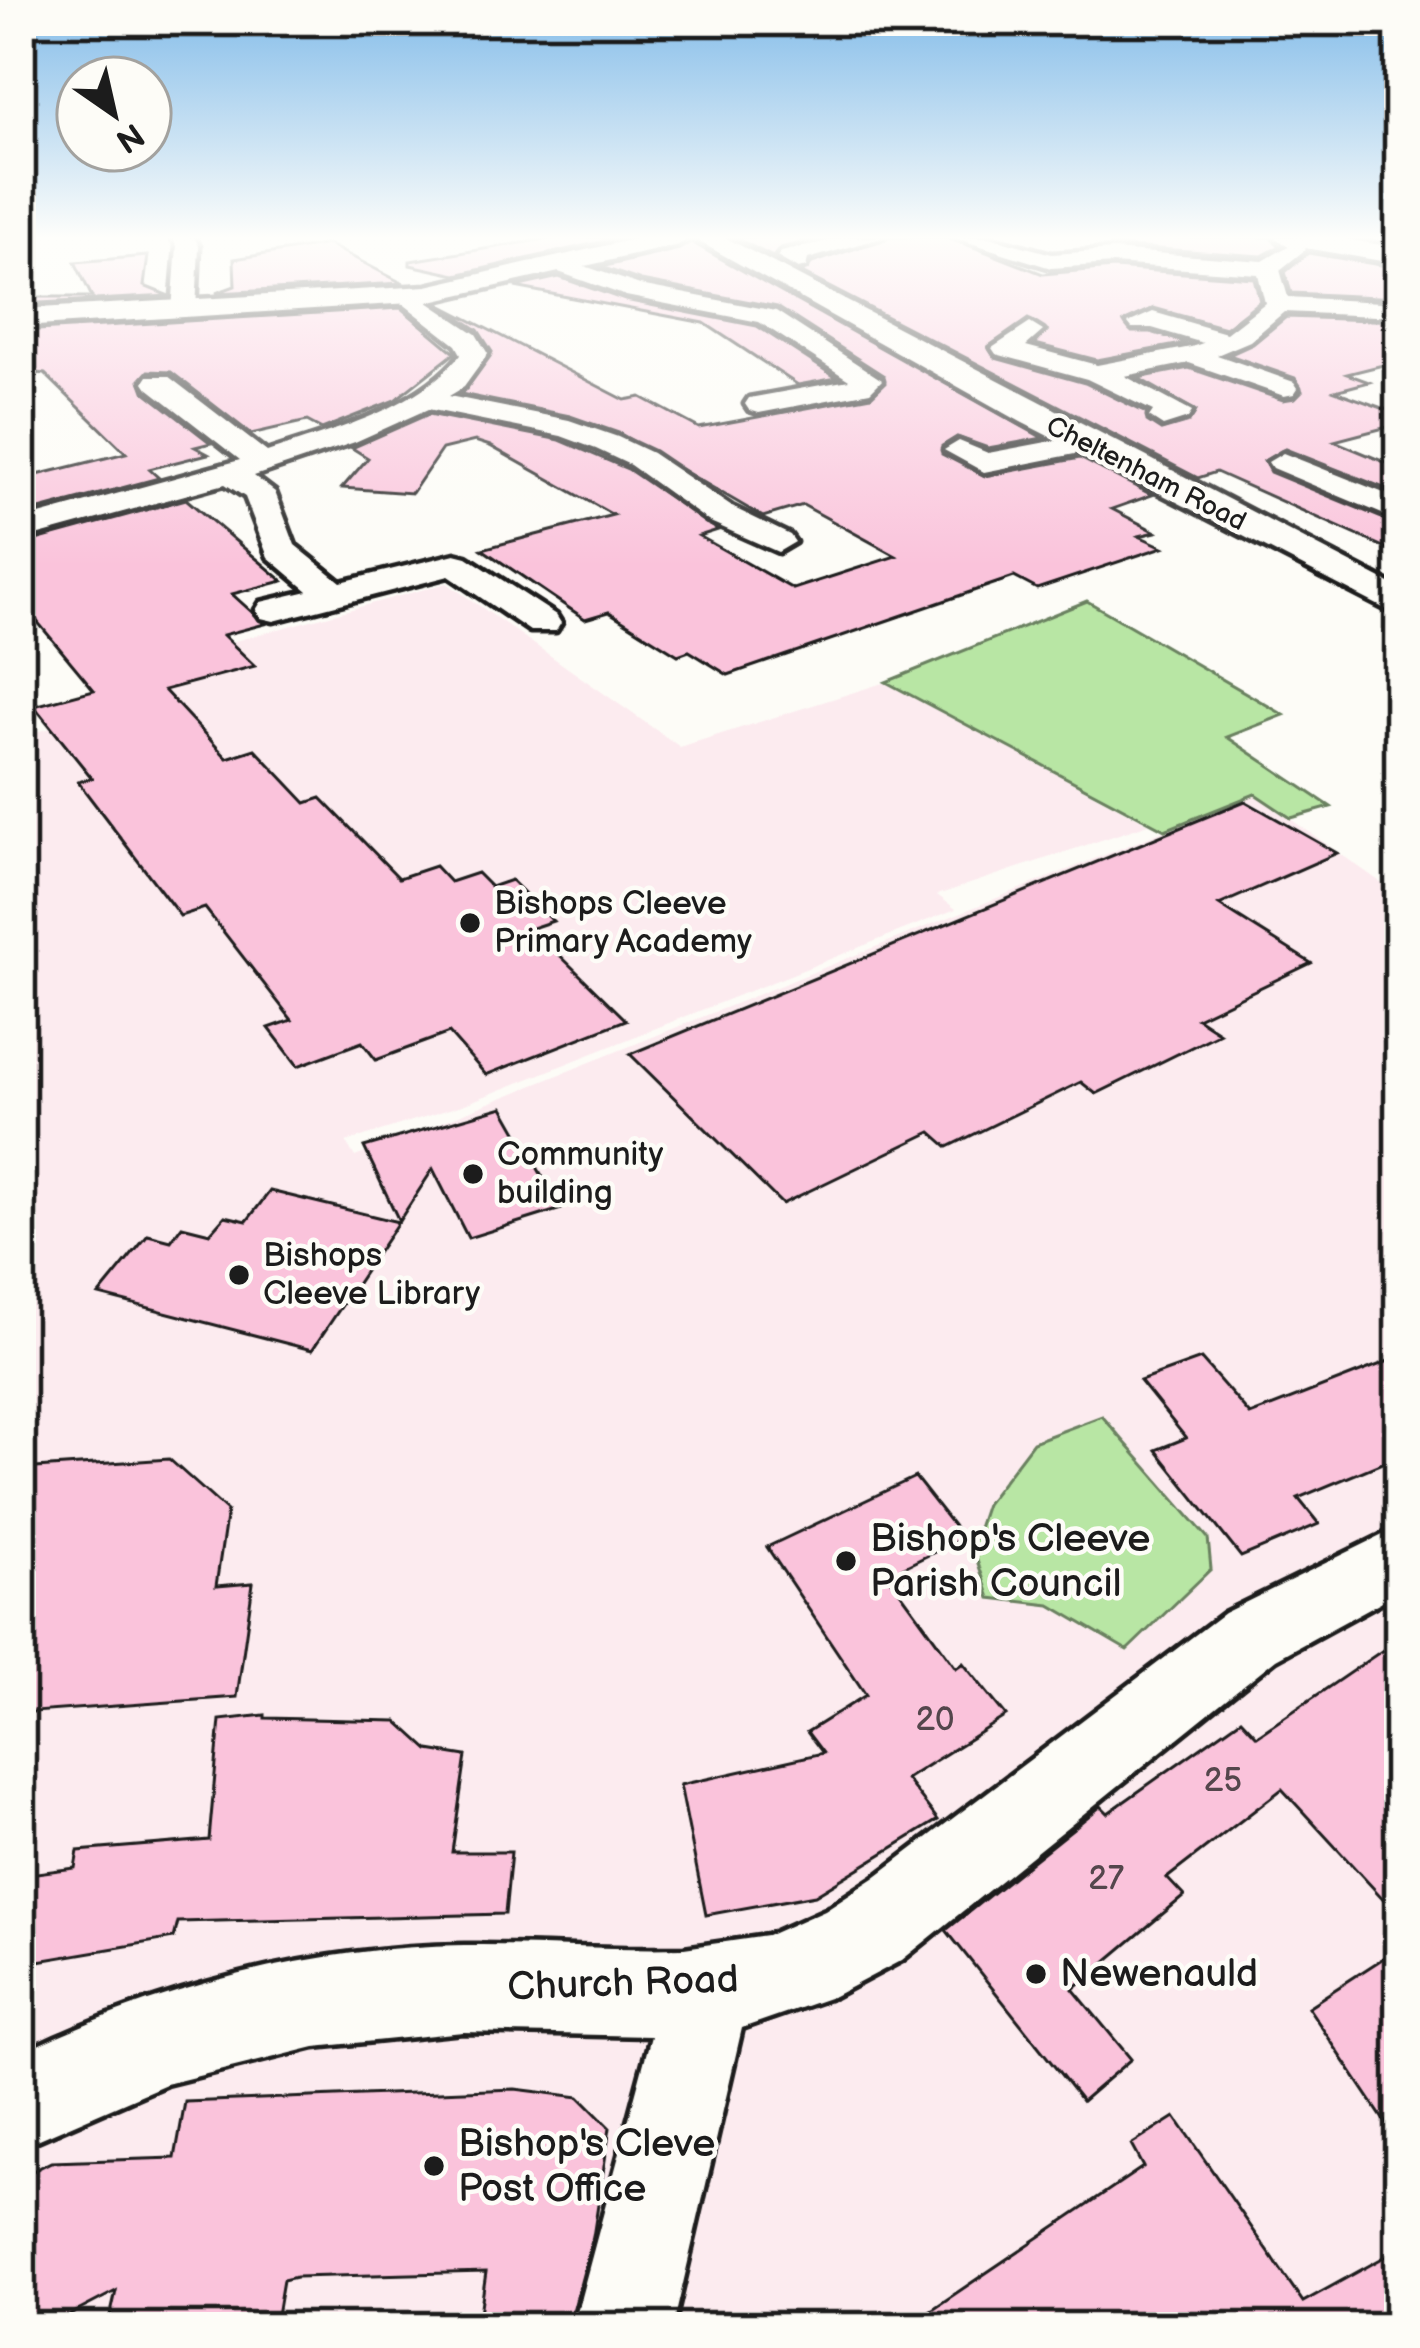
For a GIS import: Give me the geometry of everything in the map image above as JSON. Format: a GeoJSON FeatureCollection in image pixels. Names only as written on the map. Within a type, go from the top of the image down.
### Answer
{"type":"FeatureCollection","features":[{"type":"Feature","properties":{"kind":"street"},"geometry":{"type":"LineString","coordinates":[[21,530],[329,442],[428,400],[463,375],[475,354],[471,347]]}},
{"type":"Feature","properties":{"kind":"street"},"geometry":{"type":"LineString","coordinates":[[758,404],[868,382],[818,347]]}},
{"type":"Feature","properties":{"kind":"street","name":"Cheltenham Road"},"geometry":{"type":"LineString","coordinates":[[909,347],[1399,604]]}},
{"type":"Feature","properties":{"kind":"street"},"geometry":{"type":"LineString","coordinates":[[1007,347],[1097,373],[1178,412],[1163,417]]}},
{"type":"Feature","properties":{"kind":"street"},"geometry":{"type":"LineString","coordinates":[[1097,373],[1217,347]]}},
{"type":"Feature","properties":{"kind":"street"},"geometry":{"type":"LineString","coordinates":[[837,358],[868,354]]}},
{"type":"Feature","properties":{"kind":"street"},"geometry":{"type":"LineString","coordinates":[[1188,354],[1284,388]]}},
{"type":"Feature","properties":{"kind":"street"},"geometry":{"type":"LineString","coordinates":[[158,382],[262,463]]}},
{"type":"Feature","properties":{"kind":"street"},"geometry":{"type":"LineString","coordinates":[[428,400],[569,429],[607,443],[641,459],[720,514],[778,542]]}},
{"type":"Feature","properties":{"kind":"street"},"geometry":{"type":"LineString","coordinates":[[959,450],[984,464],[1089,443]]}},
{"type":"Feature","properties":{"kind":"street"},"geometry":{"type":"LineString","coordinates":[[1283,463],[1399,511]]}},
{"type":"Feature","properties":{"kind":"street"},"geometry":{"type":"LineString","coordinates":[[228,473],[259,492],[280,550],[335,595]]}},
{"type":"Feature","properties":{"kind":"street"},"geometry":{"type":"LineString","coordinates":[[274,610],[454,564],[543,623]]}},
{"type":"Feature","properties":{"kind":"street","name":"Church Road"},"geometry":{"type":"LineString","coordinates":[[21,2101],[141,2044],[238,2015],[423,1990],[708,1988],[763,1980],[814,1963],[862,1939],[1250,1636],[1399,1557]]}},
{"type":"Feature","properties":{"kind":"street"},"geometry":{"type":"LineString","coordinates":[[623,2327],[708,1988]]}},
{"type":"Feature","properties":{"kind":"shaded area"},"geometry":{"type":"Polygon","coordinates":[[[447,583],[680,747],[886,682],[1149,824],[937,895],[956,909],[465,1104],[346,1142],[355,1157],[1255,794],[1399,895],[1399,2327],[21,2327],[21,736],[163,698],[136,668],[447,583]]]}},
{"type":"Feature","properties":{"kind":"green space"},"geometry":{"type":"Polygon","coordinates":[[[1087,601],[1284,715],[1227,737],[1331,807],[1291,818],[1255,794],[1165,830],[886,682],[1087,601]]]}},
{"type":"Feature","properties":{"kind":"green space"},"geometry":{"type":"Polygon","coordinates":[[[1102,1416],[1208,1538],[1211,1569],[1127,1650],[1050,1605],[990,1598],[972,1546],[986,1504],[1033,1442],[1102,1416]]]}},
{"type":"Feature","properties":{"kind":"building"},"geometry":{"type":"Polygon","coordinates":[[[21,347],[447,347],[455,353],[395,400],[322,429],[307,421],[251,434],[171,372],[148,371],[140,380],[144,391],[211,443],[195,447],[208,454],[149,469],[159,478],[21,515],[21,479],[126,453],[45,374],[21,371],[21,347]]]}},
{"type":"Feature","properties":{"kind":"building"},"geometry":{"type":"Polygon","coordinates":[[[489,347],[521,347],[625,400],[641,397],[699,428],[871,396],[885,383],[884,376],[838,347],[879,347],[1043,438],[988,448],[957,437],[942,446],[942,454],[985,476],[1080,458],[1152,495],[1112,509],[1156,532],[1139,536],[1163,547],[1037,589],[1014,577],[728,675],[689,651],[678,655],[609,612],[585,619],[482,549],[613,515],[490,446],[475,441],[442,449],[412,493],[342,488],[368,458],[352,448],[429,414],[560,440],[628,469],[718,530],[699,536],[793,589],[896,556],[803,505],[763,517],[619,433],[570,416],[461,394],[492,352],[489,347]]]}},
{"type":"Feature","properties":{"kind":"building"},"geometry":{"type":"Polygon","coordinates":[[[740,347],[789,347],[837,378],[798,385],[740,347]]]}},
{"type":"Feature","properties":{"kind":"building"},"geometry":{"type":"Polygon","coordinates":[[[944,347],[989,347],[995,358],[1085,383],[1146,413],[1147,421],[1161,430],[1189,422],[1196,411],[1138,378],[1189,368],[1283,400],[1302,391],[1295,378],[1229,355],[1247,347],[1399,347],[1399,361],[1347,374],[1369,382],[1335,391],[1399,414],[1399,424],[1334,441],[1399,468],[1399,494],[1285,449],[1264,461],[1270,472],[1399,525],[1399,554],[1216,472],[1198,478],[944,347]]]}},
{"type":"Feature","properties":{"kind":"building"},"geometry":{"type":"Polygon","coordinates":[[[1045,347],[1168,347],[1097,360],[1045,347]]]}},
{"type":"Feature","properties":{"kind":"building"},"geometry":{"type":"Polygon","coordinates":[[[186,499],[283,581],[232,594],[265,624],[223,635],[255,666],[164,690],[227,758],[255,749],[306,803],[321,798],[399,878],[435,866],[450,882],[477,873],[491,887],[511,880],[553,921],[532,928],[626,1020],[486,1075],[449,1033],[376,1060],[362,1042],[298,1066],[269,1028],[292,1020],[205,908],[180,916],[78,782],[92,778],[34,706],[94,690],[21,602],[21,544],[186,499]]]}},
{"type":"Feature","properties":{"kind":"building"},"geometry":{"type":"Polygon","coordinates":[[[1245,801],[1337,853],[1219,905],[1311,963],[1197,1018],[1220,1033],[1096,1094],[1081,1082],[948,1147],[931,1132],[782,1204],[630,1054],[1245,801]]]}},
{"type":"Feature","properties":{"kind":"building"},"geometry":{"type":"Polygon","coordinates":[[[503,1107],[561,1209],[468,1238],[433,1169],[399,1221],[364,1147],[503,1107]]]}},
{"type":"Feature","properties":{"kind":"building","name":"Bishops Cleeve Library"},"geometry":{"type":"Polygon","coordinates":[[[270,1191],[398,1222],[312,1350],[99,1295],[148,1235],[171,1241],[182,1226],[210,1233],[225,1216],[247,1221],[270,1191]]]}},
{"type":"Feature","properties":{"kind":"building"},"geometry":{"type":"Polygon","coordinates":[[[1399,1357],[1399,1456],[1298,1498],[1319,1524],[1241,1557],[1156,1450],[1186,1438],[1140,1381],[1201,1359],[1250,1415],[1399,1357]]]}},
{"type":"Feature","properties":{"kind":"building"},"geometry":{"type":"Polygon","coordinates":[[[169,1459],[227,1511],[216,1586],[253,1583],[237,1697],[21,1713],[21,1469],[169,1459]]]}},
{"type":"Feature","properties":{"kind":"building"},"geometry":{"type":"Polygon","coordinates":[[[915,1477],[963,1538],[888,1575],[956,1668],[963,1663],[1006,1716],[906,1779],[938,1820],[815,1895],[706,1915],[680,1785],[823,1753],[807,1732],[866,1695],[767,1547],[915,1477]]]}},
{"type":"Feature","properties":{"kind":"building"},"geometry":{"type":"Polygon","coordinates":[[[1399,1639],[1399,1916],[1282,1789],[1167,1878],[1184,1896],[1073,1989],[1131,2059],[1082,2101],[946,1930],[1101,1806],[1108,1813],[1241,1719],[1257,1736],[1399,1639]]]}},
{"type":"Feature","properties":{"kind":"building"},"geometry":{"type":"Polygon","coordinates":[[[265,1715],[397,1721],[429,1750],[466,1756],[452,1852],[511,1852],[505,1914],[178,1922],[174,1938],[21,1964],[21,1875],[75,1868],[78,1851],[209,1840],[220,1720],[265,1715]]]}},
{"type":"Feature","properties":{"kind":"building"},"geometry":{"type":"Polygon","coordinates":[[[1399,1948],[1399,2143],[1308,2007],[1399,1948]]]}},
{"type":"Feature","properties":{"kind":"building"},"geometry":{"type":"Polygon","coordinates":[[[515,2089],[579,2097],[610,2128],[593,2237],[569,2327],[478,2327],[486,2272],[283,2280],[275,2327],[108,2327],[116,2291],[47,2327],[21,2327],[21,2177],[51,2162],[175,2158],[185,2102],[515,2089]]]}},
{"type":"Feature","properties":{"kind":"building"},"geometry":{"type":"Polygon","coordinates":[[[1175,2117],[1303,2302],[1399,2249],[1399,2327],[906,2327],[1143,2167],[1131,2145],[1175,2117]]]}},
{"type":"Feature","properties":{"kind":"place","name":"Bishops Cleeve Primary Academy"},"geometry":{"type":"Point","coordinates":[470,923]}},
{"type":"Feature","properties":{"kind":"place","name":"Community building"},"geometry":{"type":"Point","coordinates":[473,1174]}},
{"type":"Feature","properties":{"kind":"place","name":"Bishops Cleeve Library"},"geometry":{"type":"Point","coordinates":[239,1275]}},
{"type":"Feature","properties":{"kind":"place","name":"Bishop's Cleeve Parish Council"},"geometry":{"type":"Point","coordinates":[846,1561]}},
{"type":"Feature","properties":{"kind":"place","name":"Newenauld"},"geometry":{"type":"Point","coordinates":[1036,1974]}},
{"type":"Feature","properties":{"kind":"place","name":"Bishop's Cleve Post Office"},"geometry":{"type":"Point","coordinates":[434,2166]}}]}
